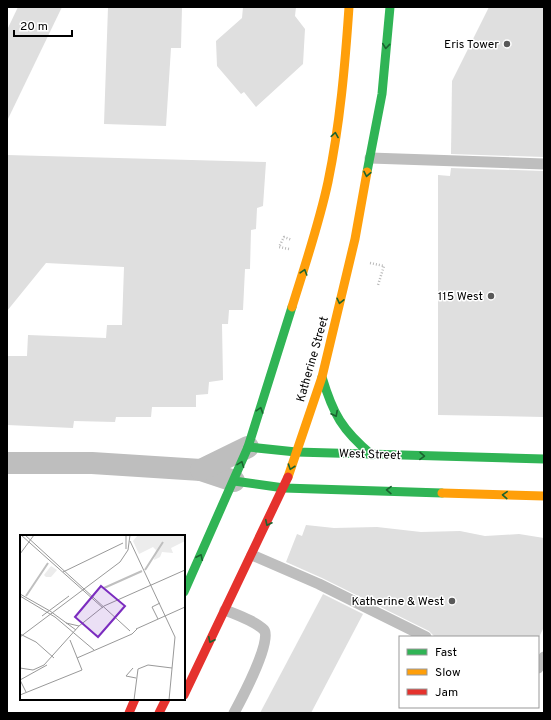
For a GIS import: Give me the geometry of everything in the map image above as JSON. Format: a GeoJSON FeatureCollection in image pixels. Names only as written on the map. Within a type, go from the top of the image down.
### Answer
{"type":"FeatureCollection","features":[{"type":"Feature","properties":{"kind":"main road"},"geometry":{"type":"LineString","coordinates":[[185,590],[234,481],[248,446],[318,228],[328,181],[343,86],[349,7]]}},
{"type":"Feature","properties":{"kind":"main road","name":"Katherine Street"},"geometry":{"type":"LineString","coordinates":[[185,694],[284,488],[322,377],[355,239],[382,94],[390,7]]}},
{"type":"Feature","properties":{"kind":"main road"},"geometry":{"type":"LineString","coordinates":[[322,377],[332,410],[339,422],[358,443],[372,455]]}},
{"type":"Feature","properties":{"kind":"main road","name":"West Street"},"geometry":{"type":"LineString","coordinates":[[248,446],[296,452],[544,459]]}},
{"type":"Feature","properties":{"kind":"main road"},"geometry":{"type":"LineString","coordinates":[[234,481],[284,488],[544,496]]}},
{"type":"Feature","properties":{"kind":"main road"},"geometry":{"type":"LineString","coordinates":[[252,529],[262,514],[284,488]]}},
{"type":"Feature","properties":{"kind":"main road"},"geometry":{"type":"LineString","coordinates":[[129,713],[135,700]]}},
{"type":"Feature","properties":{"kind":"main road"},"geometry":{"type":"LineString","coordinates":[[159,713],[166,700]]}},
{"type":"Feature","properties":{"kind":"street"},"geometry":{"type":"LineString","coordinates":[[201,470],[248,446]]}},
{"type":"Feature","properties":{"kind":"street"},"geometry":{"type":"LineString","coordinates":[[7,463],[92,463],[201,470],[234,481]]}},
{"type":"Feature","properties":{"kind":"lane"},"geometry":{"type":"LineString","coordinates":[[370,158],[544,164]]}},
{"type":"Feature","properties":{"kind":"lane"},"geometry":{"type":"LineString","coordinates":[[252,555],[319,584],[424,636]]}},
{"type":"Feature","properties":{"kind":"lane"},"geometry":{"type":"LineString","coordinates":[[225,610],[256,625],[264,630],[266,634],[264,650],[234,713]]}},
{"type":"Feature","properties":{"kind":"lane"},"geometry":{"type":"LineString","coordinates":[[539,666],[544,656]]}},
{"type":"Feature","properties":{"kind":"path"},"geometry":{"type":"LineString","coordinates":[[284,237],[279,247],[289,249]]}},
{"type":"Feature","properties":{"kind":"path"},"geometry":{"type":"LineString","coordinates":[[378,285],[384,266]]}},
{"type":"Feature","properties":{"kind":"building"},"geometry":{"type":"Polygon","coordinates":[[[18,7],[62,7],[7,121],[7,30],[18,7]]]}},
{"type":"Feature","properties":{"kind":"building"},"geometry":{"type":"Polygon","coordinates":[[[108,7],[182,7],[181,48],[171,48],[166,126],[104,124],[108,7]]]}},
{"type":"Feature","properties":{"kind":"building"},"geometry":{"type":"Polygon","coordinates":[[[243,7],[296,7],[295,16],[305,29],[303,64],[256,107],[244,92],[241,94],[217,66],[216,41],[242,18],[243,7]]]}},
{"type":"Feature","properties":{"kind":"building","name":"Eris Tower"},"geometry":{"type":"Polygon","coordinates":[[[489,7],[544,7],[544,157],[451,154],[452,81],[489,7]]]}},
{"type":"Feature","properties":{"kind":"building"},"geometry":{"type":"Polygon","coordinates":[[[7,155],[266,162],[263,206],[257,208],[256,229],[251,230],[250,269],[245,269],[243,310],[229,310],[228,324],[222,324],[223,380],[209,382],[208,394],[196,395],[196,407],[152,407],[151,417],[116,417],[115,422],[74,421],[73,428],[7,425],[7,356],[27,356],[28,335],[106,338],[107,325],[122,325],[124,267],[46,263],[7,311],[7,155]]]}},
{"type":"Feature","properties":{"kind":"building","name":"115 West"},"geometry":{"type":"Polygon","coordinates":[[[451,168],[544,171],[544,417],[438,415],[438,175],[450,176],[451,168]]]}},
{"type":"Feature","properties":{"kind":"building","name":"Katherine & West"},"geometry":{"type":"Polygon","coordinates":[[[306,525],[334,528],[377,527],[421,532],[460,531],[485,536],[519,534],[544,538],[544,627],[539,637],[434,636],[429,631],[322,578],[286,562],[297,534],[302,536],[306,525]]]}},
{"type":"Feature","properties":{"kind":"building"},"geometry":{"type":"Polygon","coordinates":[[[323,594],[363,614],[311,713],[260,713],[323,594]]]}},
{"type":"Feature","properties":{"kind":"traffic: fast"},"geometry":{"type":"LineString","coordinates":[[367,172],[382,94],[390,7]]}},
{"type":"Feature","properties":{"kind":"traffic: fast"},"geometry":{"type":"LineString","coordinates":[[185,590],[248,447],[292,307]]}},
{"type":"Feature","properties":{"kind":"traffic: fast"},"geometry":{"type":"LineString","coordinates":[[322,377],[330,401],[340,420],[353,437],[372,455]]}},
{"type":"Feature","properties":{"kind":"traffic: fast"},"geometry":{"type":"LineString","coordinates":[[248,447],[296,452],[544,459]]}},
{"type":"Feature","properties":{"kind":"traffic: fast"},"geometry":{"type":"LineString","coordinates":[[234,481],[284,488],[442,493]]}},
{"type":"Feature","properties":{"kind":"traffic: slow"},"geometry":{"type":"LineString","coordinates":[[292,307],[312,244],[328,182],[342,95],[349,7]]}},
{"type":"Feature","properties":{"kind":"traffic: slow"},"geometry":{"type":"LineString","coordinates":[[288,477],[322,377],[355,239],[367,172]]}},
{"type":"Feature","properties":{"kind":"traffic: slow"},"geometry":{"type":"LineString","coordinates":[[442,493],[544,496]]}},
{"type":"Feature","properties":{"kind":"traffic: jam"},"geometry":{"type":"LineString","coordinates":[[185,693],[288,477]]}},
{"type":"Feature","properties":{"kind":"traffic: jam"},"geometry":{"type":"LineString","coordinates":[[129,713],[135,700]]}},
{"type":"Feature","properties":{"kind":"traffic: jam"},"geometry":{"type":"LineString","coordinates":[[159,713],[166,700]]}},
{"type":"Feature","properties":{"kind":"place","name":"Eris Tower"},"geometry":{"type":"Point","coordinates":[507,44]}},
{"type":"Feature","properties":{"kind":"place","name":"115 West"},"geometry":{"type":"Point","coordinates":[491,296]}},
{"type":"Feature","properties":{"kind":"place","name":"Katherine & West"},"geometry":{"type":"Point","coordinates":[452,601]}}]}
